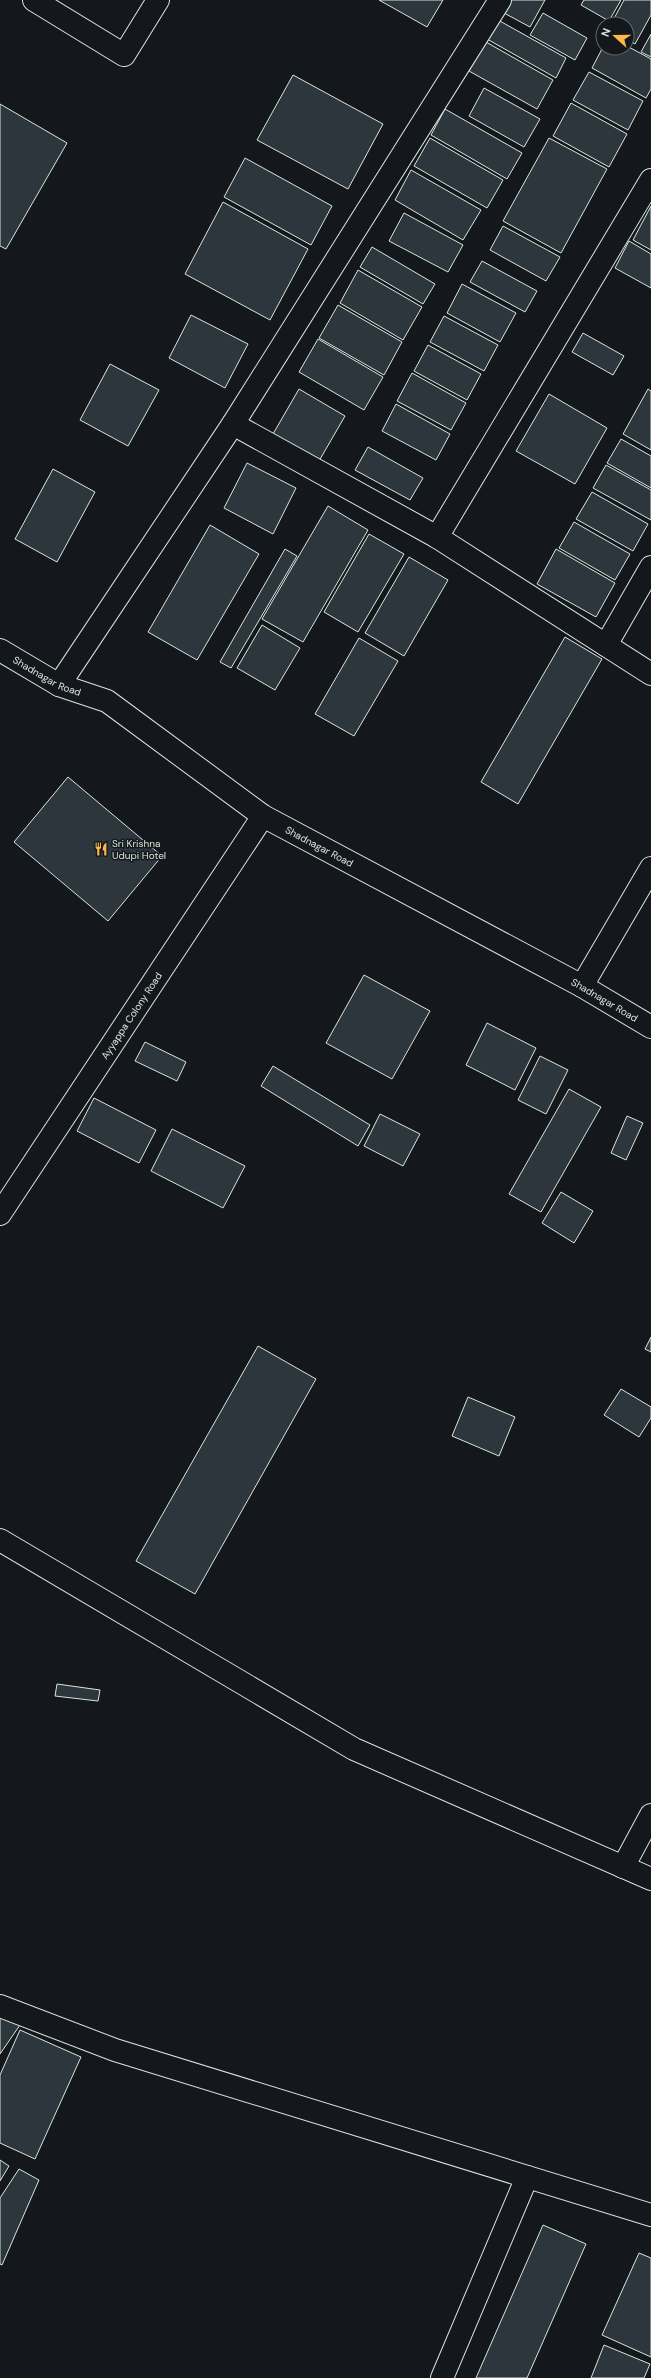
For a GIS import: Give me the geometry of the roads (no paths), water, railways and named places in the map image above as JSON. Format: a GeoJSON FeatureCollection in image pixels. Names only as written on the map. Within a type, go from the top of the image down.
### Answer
{"type":"FeatureCollection","features":[{"type":"Feature","properties":{"kind":"street"},"geometry":{"type":"LineString","coordinates":[[34,0],[124,55],[158,0]]}},
{"type":"Feature","properties":{"kind":"street"},"geometry":{"type":"LineString","coordinates":[[59,685],[233,424],[500,0]]}},
{"type":"Feature","properties":{"kind":"street"},"geometry":{"type":"LineString","coordinates":[[437,537],[651,180]]}},
{"type":"Feature","properties":{"kind":"street"},"geometry":{"type":"LineString","coordinates":[[233,424],[437,537],[651,674]]}},
{"type":"Feature","properties":{"kind":"street"},"geometry":{"type":"LineString","coordinates":[[606,645],[651,567]]}},
{"type":"Feature","properties":{"kind":"street","name":"Shadnagar Road"},"geometry":{"type":"LineString","coordinates":[[0,650],[59,685],[107,701],[263,816],[582,986],[651,1027]]}},
{"type":"Feature","properties":{"kind":"street","name":"Ayyappa Colony Road"},"geometry":{"type":"LineString","coordinates":[[0,1214],[263,816]]}},
{"type":"Feature","properties":{"kind":"street"},"geometry":{"type":"LineString","coordinates":[[582,986],[651,868]]}},
{"type":"Feature","properties":{"kind":"street"},"geometry":{"type":"LineString","coordinates":[[0,1540],[354,1749],[651,1879]]}},
{"type":"Feature","properties":{"kind":"street"},"geometry":{"type":"LineString","coordinates":[[623,1867],[651,1815]]}},
{"type":"Feature","properties":{"kind":"street"},"geometry":{"type":"LineString","coordinates":[[0,2006],[115,2050],[651,2215]]}},
{"type":"Feature","properties":{"kind":"street"},"geometry":{"type":"LineString","coordinates":[[442,2378],[527,2177]]}},
{"type":"Feature","properties":{"kind":"place","name":"Sri Krishna Udupi Hotel"},"geometry":{"type":"Point","coordinates":[101,849]}}]}
